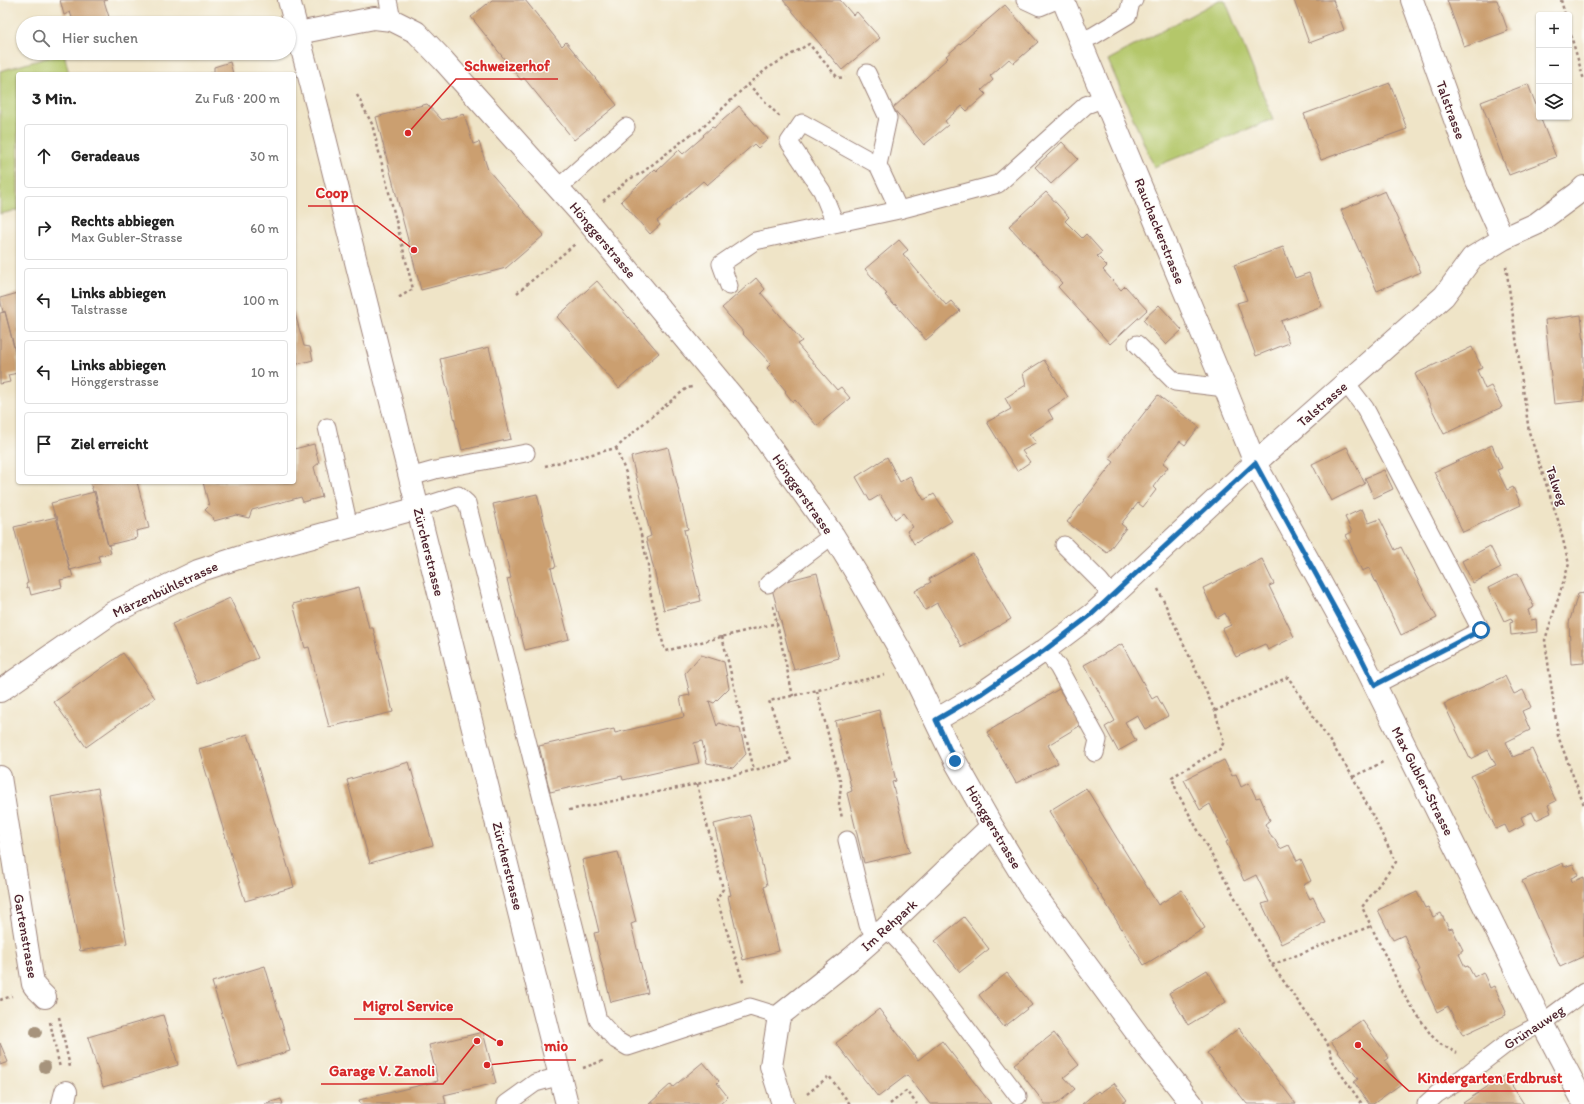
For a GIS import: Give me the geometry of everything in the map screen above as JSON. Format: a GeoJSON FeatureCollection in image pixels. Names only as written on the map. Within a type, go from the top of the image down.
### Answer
{"type":"FeatureCollection","features":[{"type":"Feature","properties":{"kind":"street","name":"Zürcherstrasse"},"geometry":{"type":"LineString","coordinates":[[288,0],[293,16]]}},
{"type":"Feature","properties":{"kind":"street","name":"Rauchackerstrasse"},"geometry":{"type":"LineString","coordinates":[[1063,0],[1081,40],[1255,463]]}},
{"type":"Feature","properties":{"kind":"street","name":"Talstrasse"},"geometry":{"type":"LineString","coordinates":[[936,720],[982,693],[1045,650],[1092,614],[1255,463],[1444,296],[1472,258],[1503,239],[1476,181],[1412,0]]}},
{"type":"Feature","properties":{"kind":"street","name":"Hönggerstrasse"},"geometry":{"type":"LineString","coordinates":[[298,33],[374,18],[390,10],[427,43],[559,187],[747,414],[833,535],[908,664],[955,761],[1030,888],[1147,1047],[1192,1104]]}},
{"type":"Feature","properties":{"kind":"street","name":"Zürcherstrasse"},"geometry":{"type":"LineString","coordinates":[[296,26],[567,1104]]}},
{"type":"Feature","properties":{"kind":"street"},"geometry":{"type":"LineString","coordinates":[[1503,239],[1536,224],[1584,187]]}},
{"type":"Feature","properties":{"kind":"street","name":"Max Gubler-Strasse"},"geometry":{"type":"LineString","coordinates":[[1255,463],[1358,651],[1542,1024],[1584,1103]]}},
{"type":"Feature","properties":{"kind":"street","name":"Märzenbühlstrasse"},"geometry":{"type":"LineString","coordinates":[[0,691],[112,613],[198,571],[244,556],[418,508]]}},
{"type":"Feature","properties":{"kind":"street","name":"Gartenstrasse"},"geometry":{"type":"LineString","coordinates":[[0,777],[34,984],[45,997]]}},
{"type":"Feature","properties":{"kind":"street","name":"Im Rehpark"},"geometry":{"type":"LineString","coordinates":[[779,1016],[882,932],[992,826]]}},
{"type":"Feature","properties":{"kind":"street"},"geometry":{"type":"LineString","coordinates":[[779,1016],[771,1066],[783,1104]]}},
{"type":"Feature","properties":{"kind":"lane"},"geometry":{"type":"LineString","coordinates":[[1025,0],[1040,6],[1057,0]]}},
{"type":"Feature","properties":{"kind":"lane"},"geometry":{"type":"LineString","coordinates":[[1081,40],[1093,36],[1128,15],[1131,2],[1134,0]]}},
{"type":"Feature","properties":{"kind":"lane"},"geometry":{"type":"LineString","coordinates":[[867,73],[888,118],[878,165]]}},
{"type":"Feature","properties":{"kind":"lane"},"geometry":{"type":"LineString","coordinates":[[729,286],[721,264],[755,241],[899,210],[998,184],[1086,105],[1105,98]]}},
{"type":"Feature","properties":{"kind":"lane"},"geometry":{"type":"LineString","coordinates":[[835,223],[822,192],[789,142],[802,123],[878,165],[899,210]]}},
{"type":"Feature","properties":{"kind":"lane"},"geometry":{"type":"LineString","coordinates":[[559,187],[626,126]]}},
{"type":"Feature","properties":{"kind":"lane"},"geometry":{"type":"LineString","coordinates":[[1137,344],[1175,382],[1225,388]]}},
{"type":"Feature","properties":{"kind":"lane"},"geometry":{"type":"LineString","coordinates":[[1346,383],[1365,408],[1481,630],[1375,685]]}},
{"type":"Feature","properties":{"kind":"lane"},"geometry":{"type":"LineString","coordinates":[[327,427],[349,527]]}},
{"type":"Feature","properties":{"kind":"lane"},"geometry":{"type":"LineString","coordinates":[[410,477],[435,470],[526,453]]}},
{"type":"Feature","properties":{"kind":"lane"},"geometry":{"type":"LineString","coordinates":[[418,508],[458,495],[467,503],[598,1020],[616,1040],[628,1047],[750,1007],[779,1016]]}},
{"type":"Feature","properties":{"kind":"lane"},"geometry":{"type":"LineString","coordinates":[[768,584],[833,535]]}},
{"type":"Feature","properties":{"kind":"lane"},"geometry":{"type":"LineString","coordinates":[[1064,544],[1100,581],[1112,596]]}},
{"type":"Feature","properties":{"kind":"lane"},"geometry":{"type":"LineString","coordinates":[[1045,650],[1058,667],[1098,740],[1095,753]]}},
{"type":"Feature","properties":{"kind":"lane"},"geometry":{"type":"LineString","coordinates":[[847,840],[868,925],[882,932],[907,950],[1018,1096]]}},
{"type":"Feature","properties":{"kind":"lane","name":"Grünauweg"},"geometry":{"type":"LineString","coordinates":[[1426,1104],[1437,1094],[1462,1078],[1514,1038],[1542,1024],[1584,992]]}},
{"type":"Feature","properties":{"kind":"lane"},"geometry":{"type":"LineString","coordinates":[[506,1104],[535,1083],[560,1076]]}},
{"type":"Feature","properties":{"kind":"path"},"geometry":{"type":"LineString","coordinates":[[1560,0],[1564,12]]}},
{"type":"Feature","properties":{"kind":"path"},"geometry":{"type":"LineString","coordinates":[[1572,39],[1584,80]]}},
{"type":"Feature","properties":{"kind":"path"},"geometry":{"type":"LineString","coordinates":[[517,293],[589,223],[628,180],[643,172],[690,135],[699,131],[748,84],[768,68],[809,44],[838,78],[867,73]]}},
{"type":"Feature","properties":{"kind":"path"},"geometry":{"type":"LineString","coordinates":[[748,84],[795,133]]}},
{"type":"Feature","properties":{"kind":"path"},"geometry":{"type":"LineString","coordinates":[[357,95],[372,124],[413,289],[398,298]]}},
{"type":"Feature","properties":{"kind":"path","name":"Talweg"},"geometry":{"type":"LineString","coordinates":[[1503,239],[1529,432],[1558,520],[1569,564],[1545,640],[1558,736],[1584,805]]}},
{"type":"Feature","properties":{"kind":"path"},"geometry":{"type":"LineString","coordinates":[[539,468],[616,448],[652,416],[687,388],[698,386],[714,374]]}},
{"type":"Feature","properties":{"kind":"path"},"geometry":{"type":"LineString","coordinates":[[616,448],[626,473],[648,564],[648,584],[665,651],[777,623]]}},
{"type":"Feature","properties":{"kind":"path"},"geometry":{"type":"LineString","coordinates":[[1142,568],[1156,584],[1215,711],[1224,742],[1220,749],[1172,777],[1180,799],[1272,965],[1327,1042],[1334,1064],[1362,1104]]}},
{"type":"Feature","properties":{"kind":"path"},"geometry":{"type":"LineString","coordinates":[[768,584],[793,696]]}},
{"type":"Feature","properties":{"kind":"path"},"geometry":{"type":"LineString","coordinates":[[722,636],[754,770]]}},
{"type":"Feature","properties":{"kind":"path"},"geometry":{"type":"LineString","coordinates":[[547,814],[697,784],[791,762],[770,701],[890,674],[908,664]]}},
{"type":"Feature","properties":{"kind":"path"},"geometry":{"type":"LineString","coordinates":[[1215,711],[1288,677],[1354,777],[1396,862],[1362,907],[1404,995],[1431,1035],[1440,1044],[1478,1065]]}},
{"type":"Feature","properties":{"kind":"path"},"geometry":{"type":"LineString","coordinates":[[817,691],[841,784],[839,804],[847,840]]}},
{"type":"Feature","properties":{"kind":"path"},"geometry":{"type":"LineString","coordinates":[[1354,777],[1385,760],[1390,770],[1412,759]]}},
{"type":"Feature","properties":{"kind":"path"},"geometry":{"type":"LineString","coordinates":[[697,784],[723,889],[718,900],[750,1007]]}},
{"type":"Feature","properties":{"kind":"path"},"geometry":{"type":"LineString","coordinates":[[1272,965],[1371,926]]}},
{"type":"Feature","properties":{"kind":"path"},"geometry":{"type":"LineString","coordinates":[[45,997],[56,1003],[74,1089],[64,1098]]}},
{"type":"Feature","properties":{"kind":"path"},"geometry":{"type":"LineString","coordinates":[[45,997],[64,1098]]}},
{"type":"Feature","properties":{"kind":"path"},"geometry":{"type":"LineString","coordinates":[[583,1068],[610,1058]]}},
{"type":"Feature","properties":{"kind":"path"},"geometry":{"type":"LineString","coordinates":[[805,1095],[829,1076],[850,1104]]}},
{"type":"Feature","properties":{"kind":"path"},"geometry":{"type":"LineString","coordinates":[[890,1104],[906,1091],[917,1104]]}},
{"type":"Feature","properties":{"kind":"green space"},"geometry":{"type":"Polygon","coordinates":[[[1219,0],[1225,0],[1273,119],[1154,167],[1108,60],[1219,0]]]}},
{"type":"Feature","properties":{"kind":"green space"},"geometry":{"type":"Polygon","coordinates":[[[39,60],[66,60],[69,72],[16,72],[16,210],[0,214],[0,71],[39,60]]]}},
{"type":"Feature","properties":{"kind":"building"},"geometry":{"type":"Polygon","coordinates":[[[60,0],[107,0],[104,1],[109,16],[71,16],[70,12],[64,15],[60,0]]]}},
{"type":"Feature","properties":{"kind":"building"},"geometry":{"type":"Polygon","coordinates":[[[492,0],[525,0],[562,46],[566,42],[617,105],[574,140],[524,78],[521,80],[471,17],[492,0]]]}},
{"type":"Feature","properties":{"kind":"building"},"geometry":{"type":"Polygon","coordinates":[[[783,0],[840,0],[853,15],[857,12],[880,38],[842,70],[783,0]]]}},
{"type":"Feature","properties":{"kind":"building"},"geometry":{"type":"Polygon","coordinates":[[[1294,0],[1333,0],[1344,30],[1309,43],[1294,0]]]}},
{"type":"Feature","properties":{"kind":"building"},"geometry":{"type":"Polygon","coordinates":[[[1447,0],[1497,0],[1508,31],[1464,47],[1447,0]]]}},
{"type":"Feature","properties":{"kind":"building"},"geometry":{"type":"Polygon","coordinates":[[[1005,5],[1038,42],[1014,63],[1009,59],[990,76],[993,80],[982,90],[986,94],[967,111],[962,106],[945,121],[948,125],[924,145],[893,108],[948,58],[946,56],[1005,5]]]}},
{"type":"Feature","properties":{"kind":"building"},"geometry":{"type":"Polygon","coordinates":[[[230,62],[232,72],[214,72],[214,67],[230,62]]]}},
{"type":"Feature","properties":{"kind":"building"},"geometry":{"type":"Polygon","coordinates":[[[1390,83],[1407,129],[1321,160],[1304,114],[1390,83]]]}},
{"type":"Feature","properties":{"kind":"building"},"geometry":{"type":"Polygon","coordinates":[[[1528,84],[1536,105],[1536,120],[1541,120],[1556,157],[1509,175],[1481,102],[1528,84]]]}},
{"type":"Feature","properties":{"kind":"building"},"geometry":{"type":"Polygon","coordinates":[[[427,104],[442,120],[464,114],[473,144],[479,142],[488,170],[544,235],[506,268],[421,290],[376,117],[427,104]]]}},
{"type":"Feature","properties":{"kind":"building"},"geometry":{"type":"Polygon","coordinates":[[[739,106],[768,139],[758,148],[754,144],[707,185],[703,181],[657,221],[660,225],[650,234],[621,201],[655,169],[657,171],[679,150],[683,154],[712,127],[714,128],[739,106]]]}},
{"type":"Feature","properties":{"kind":"building"},"geometry":{"type":"Polygon","coordinates":[[[1062,142],[1078,159],[1051,184],[1035,167],[1062,142]]]}},
{"type":"Feature","properties":{"kind":"building"},"geometry":{"type":"Polygon","coordinates":[[[1385,191],[1421,272],[1377,291],[1341,210],[1385,191]]]}},
{"type":"Feature","properties":{"kind":"building"},"geometry":{"type":"Polygon","coordinates":[[[1046,192],[1069,217],[1065,221],[1082,238],[1086,234],[1102,252],[1097,256],[1107,266],[1103,270],[1121,290],[1125,286],[1147,310],[1110,344],[1058,287],[1062,283],[1009,226],[1046,192]]]}},
{"type":"Feature","properties":{"kind":"building"},"geometry":{"type":"Polygon","coordinates":[[[899,240],[908,250],[903,254],[946,305],[951,301],[960,311],[926,340],[895,304],[894,305],[885,295],[887,294],[865,269],[899,240]]]}},
{"type":"Feature","properties":{"kind":"building"},"geometry":{"type":"Polygon","coordinates":[[[1283,247],[1295,278],[1309,273],[1322,306],[1281,321],[1289,343],[1256,356],[1237,303],[1247,300],[1234,265],[1283,247]]]}},
{"type":"Feature","properties":{"kind":"building"},"geometry":{"type":"Polygon","coordinates":[[[756,278],[765,289],[761,293],[802,341],[797,344],[837,390],[841,387],[850,398],[817,426],[795,400],[793,402],[767,368],[771,364],[743,334],[744,333],[722,308],[756,278]]]}},
{"type":"Feature","properties":{"kind":"building"},"geometry":{"type":"Polygon","coordinates":[[[597,281],[659,353],[619,388],[557,317],[597,281]]]}},
{"type":"Feature","properties":{"kind":"building"},"geometry":{"type":"Polygon","coordinates":[[[16,294],[16,354],[5,311],[3,312],[0,298],[16,294]]]}},
{"type":"Feature","properties":{"kind":"building"},"geometry":{"type":"Polygon","coordinates":[[[1159,305],[1182,330],[1166,345],[1143,320],[1159,305]]]}},
{"type":"Feature","properties":{"kind":"building"},"geometry":{"type":"Polygon","coordinates":[[[5,312],[16,355],[16,373],[8,375],[10,382],[0,384],[0,313],[5,312]]]}},
{"type":"Feature","properties":{"kind":"building"},"geometry":{"type":"Polygon","coordinates":[[[1581,315],[1584,342],[1584,401],[1554,404],[1545,320],[1581,315]]]}},
{"type":"Feature","properties":{"kind":"building"},"geometry":{"type":"Polygon","coordinates":[[[296,317],[304,346],[310,347],[313,360],[296,364],[296,317]]]}},
{"type":"Feature","properties":{"kind":"building"},"geometry":{"type":"Polygon","coordinates":[[[489,347],[511,439],[462,450],[440,359],[489,347]]]}},
{"type":"Feature","properties":{"kind":"building"},"geometry":{"type":"Polygon","coordinates":[[[1472,347],[1482,368],[1477,370],[1485,389],[1491,386],[1502,407],[1444,434],[1415,374],[1472,347]]]}},
{"type":"Feature","properties":{"kind":"building"},"geometry":{"type":"Polygon","coordinates":[[[1044,360],[1068,397],[1048,410],[1053,419],[1029,434],[1037,443],[1022,451],[1030,462],[1017,471],[987,422],[1011,409],[1005,398],[1026,385],[1023,373],[1044,360]]]}},
{"type":"Feature","properties":{"kind":"building"},"geometry":{"type":"Polygon","coordinates":[[[1158,395],[1199,427],[1185,445],[1180,441],[1163,463],[1168,467],[1153,487],[1156,490],[1143,507],[1138,503],[1121,524],[1126,528],[1107,553],[1067,522],[1114,462],[1109,458],[1158,395]]]}},
{"type":"Feature","properties":{"kind":"building"},"geometry":{"type":"Polygon","coordinates":[[[314,444],[319,463],[314,467],[322,497],[303,502],[301,497],[252,510],[249,518],[236,515],[214,521],[213,517],[205,510],[209,506],[204,484],[296,484],[296,448],[314,444]]]}},
{"type":"Feature","properties":{"kind":"building"},"geometry":{"type":"Polygon","coordinates":[[[1492,445],[1502,468],[1497,470],[1507,490],[1513,487],[1521,505],[1463,532],[1434,472],[1492,445]]]}},
{"type":"Feature","properties":{"kind":"building"},"geometry":{"type":"Polygon","coordinates":[[[668,447],[688,529],[684,530],[701,601],[664,610],[646,538],[651,536],[631,457],[668,447]]]}},
{"type":"Feature","properties":{"kind":"building"},"geometry":{"type":"Polygon","coordinates":[[[1347,447],[1365,484],[1331,501],[1312,464],[1347,447]]]}},
{"type":"Feature","properties":{"kind":"building"},"geometry":{"type":"Polygon","coordinates":[[[887,457],[900,482],[910,476],[924,500],[934,494],[952,521],[914,544],[907,531],[913,527],[903,513],[895,519],[880,495],[870,501],[856,477],[887,457]]]}},
{"type":"Feature","properties":{"kind":"building"},"geometry":{"type":"Polygon","coordinates":[[[1384,470],[1393,489],[1374,498],[1365,478],[1384,470]]]}},
{"type":"Feature","properties":{"kind":"building"},"geometry":{"type":"Polygon","coordinates":[[[91,484],[138,484],[149,528],[136,531],[137,538],[108,545],[95,491],[93,492],[91,484]]]}},
{"type":"Feature","properties":{"kind":"building"},"geometry":{"type":"Polygon","coordinates":[[[94,492],[111,553],[98,556],[100,562],[70,570],[57,516],[55,516],[51,503],[94,492]]]}},
{"type":"Feature","properties":{"kind":"building"},"geometry":{"type":"Polygon","coordinates":[[[537,494],[556,567],[551,568],[569,639],[525,650],[507,579],[511,578],[493,504],[537,494]]]}},
{"type":"Feature","properties":{"kind":"building"},"geometry":{"type":"Polygon","coordinates":[[[1362,509],[1369,523],[1380,519],[1395,550],[1401,547],[1437,618],[1401,635],[1369,568],[1362,571],[1346,535],[1352,532],[1345,517],[1362,509]]]}},
{"type":"Feature","properties":{"kind":"building"},"geometry":{"type":"Polygon","coordinates":[[[56,517],[70,571],[71,570],[73,577],[60,580],[62,587],[31,595],[29,587],[27,588],[26,584],[28,583],[14,527],[56,517]]]}},
{"type":"Feature","properties":{"kind":"building"},"geometry":{"type":"Polygon","coordinates":[[[1490,546],[1501,568],[1473,583],[1462,561],[1490,546]]]}},
{"type":"Feature","properties":{"kind":"building"},"geometry":{"type":"Polygon","coordinates":[[[973,554],[1011,619],[962,647],[937,603],[925,610],[915,591],[931,582],[929,579],[973,554]]]}},
{"type":"Feature","properties":{"kind":"building"},"geometry":{"type":"Polygon","coordinates":[[[1262,559],[1274,584],[1269,586],[1294,637],[1268,650],[1265,644],[1236,657],[1222,629],[1231,625],[1225,613],[1217,618],[1203,588],[1262,559]]]}},
{"type":"Feature","properties":{"kind":"building"},"geometry":{"type":"Polygon","coordinates":[[[817,573],[839,658],[794,670],[771,585],[817,573]]]}},
{"type":"Feature","properties":{"kind":"building"},"geometry":{"type":"Polygon","coordinates":[[[1518,573],[1534,607],[1528,610],[1531,620],[1536,619],[1537,632],[1511,635],[1510,623],[1513,622],[1511,618],[1504,621],[1488,588],[1518,573]]]}},
{"type":"Feature","properties":{"kind":"building"},"geometry":{"type":"Polygon","coordinates":[[[359,587],[369,628],[373,628],[393,712],[329,727],[309,647],[305,648],[293,604],[359,587]]]}},
{"type":"Feature","properties":{"kind":"building"},"geometry":{"type":"Polygon","coordinates":[[[1584,593],[1584,663],[1571,664],[1569,623],[1578,594],[1584,593]]]}},
{"type":"Feature","properties":{"kind":"building"},"geometry":{"type":"Polygon","coordinates":[[[230,598],[258,658],[198,684],[172,624],[230,598]]]}},
{"type":"Feature","properties":{"kind":"building"},"geometry":{"type":"Polygon","coordinates":[[[1122,644],[1152,699],[1157,696],[1168,716],[1145,729],[1137,715],[1125,722],[1136,741],[1118,751],[1105,727],[1115,721],[1084,665],[1122,644]]]}},
{"type":"Feature","properties":{"kind":"building"},"geometry":{"type":"Polygon","coordinates":[[[123,653],[155,698],[86,747],[54,702],[123,653]]]}},
{"type":"Feature","properties":{"kind":"building"},"geometry":{"type":"Polygon","coordinates":[[[701,655],[724,662],[729,688],[714,703],[709,701],[717,726],[719,723],[740,729],[746,754],[733,768],[707,763],[702,741],[694,743],[699,763],[623,780],[622,776],[550,792],[539,746],[614,729],[615,733],[684,717],[680,697],[690,695],[685,673],[701,655]]]}},
{"type":"Feature","properties":{"kind":"building"},"geometry":{"type":"Polygon","coordinates":[[[1505,676],[1514,694],[1523,690],[1531,707],[1522,711],[1530,730],[1506,742],[1513,757],[1532,749],[1556,801],[1548,805],[1551,813],[1536,820],[1532,812],[1521,817],[1524,825],[1509,833],[1505,825],[1496,829],[1471,776],[1496,765],[1488,750],[1470,759],[1444,704],[1505,676]]]}},
{"type":"Feature","properties":{"kind":"building"},"geometry":{"type":"Polygon","coordinates":[[[1059,689],[1081,725],[1048,745],[1058,763],[1016,783],[987,732],[1059,689]]]}},
{"type":"Feature","properties":{"kind":"building"},"geometry":{"type":"Polygon","coordinates":[[[879,710],[896,781],[892,782],[910,852],[864,863],[847,793],[852,791],[835,721],[879,710]]]}},
{"type":"Feature","properties":{"kind":"building"},"geometry":{"type":"Polygon","coordinates":[[[248,734],[294,887],[245,901],[199,749],[248,734]]]}},
{"type":"Feature","properties":{"kind":"building"},"geometry":{"type":"Polygon","coordinates":[[[1224,760],[1232,776],[1236,774],[1241,787],[1249,783],[1256,798],[1260,797],[1270,820],[1265,824],[1272,838],[1274,838],[1280,849],[1289,845],[1297,861],[1301,859],[1311,881],[1303,885],[1310,899],[1313,897],[1325,922],[1281,944],[1262,904],[1269,902],[1256,875],[1244,881],[1226,842],[1228,841],[1210,804],[1200,810],[1184,780],[1224,760]]]}},
{"type":"Feature","properties":{"kind":"building"},"geometry":{"type":"Polygon","coordinates":[[[409,762],[433,845],[370,863],[347,780],[409,762]]]}},
{"type":"Feature","properties":{"kind":"building"},"geometry":{"type":"Polygon","coordinates":[[[98,788],[127,943],[80,951],[51,797],[98,788]]]}},
{"type":"Feature","properties":{"kind":"building"},"geometry":{"type":"Polygon","coordinates":[[[1086,788],[1158,905],[1182,890],[1205,928],[1144,965],[1049,811],[1086,788]]]}},
{"type":"Feature","properties":{"kind":"building"},"geometry":{"type":"Polygon","coordinates":[[[750,815],[767,885],[764,887],[779,951],[743,960],[728,896],[731,895],[714,824],[750,815]]]}},
{"type":"Feature","properties":{"kind":"building"},"geometry":{"type":"Polygon","coordinates":[[[618,852],[636,922],[631,924],[648,993],[611,1002],[594,933],[599,932],[582,860],[618,852]]]}},
{"type":"Feature","properties":{"kind":"building"},"geometry":{"type":"Polygon","coordinates":[[[1563,863],[1564,867],[1573,864],[1578,875],[1571,878],[1572,882],[1584,877],[1584,956],[1560,967],[1522,881],[1563,863]]]}},
{"type":"Feature","properties":{"kind":"building"},"geometry":{"type":"Polygon","coordinates":[[[1417,892],[1425,908],[1428,907],[1433,917],[1441,913],[1449,929],[1452,928],[1463,950],[1459,954],[1465,967],[1468,966],[1474,977],[1483,972],[1490,988],[1494,986],[1506,1015],[1463,1035],[1448,1006],[1437,1012],[1418,971],[1420,970],[1404,935],[1393,940],[1378,910],[1417,892]]]}},
{"type":"Feature","properties":{"kind":"building"},"geometry":{"type":"Polygon","coordinates":[[[964,917],[989,949],[960,972],[935,941],[964,917]]]}},
{"type":"Feature","properties":{"kind":"building"},"geometry":{"type":"Polygon","coordinates":[[[265,966],[290,1051],[238,1067],[212,982],[265,966]]]}},
{"type":"Feature","properties":{"kind":"building"},"geometry":{"type":"Polygon","coordinates":[[[1207,970],[1226,1002],[1188,1025],[1169,993],[1207,970]]]}},
{"type":"Feature","properties":{"kind":"building"},"geometry":{"type":"Polygon","coordinates":[[[1007,973],[1032,1005],[1004,1027],[979,995],[1007,973]]]}},
{"type":"Feature","properties":{"kind":"building"},"geometry":{"type":"Polygon","coordinates":[[[879,1009],[918,1060],[942,1041],[991,1104],[930,1104],[907,1075],[878,1097],[836,1043],[879,1009]]]}},
{"type":"Feature","properties":{"kind":"building"},"geometry":{"type":"Polygon","coordinates":[[[163,1015],[178,1065],[103,1087],[88,1037],[163,1015]]]}},
{"type":"Feature","properties":{"kind":"building"},"geometry":{"type":"Polygon","coordinates":[[[1362,1020],[1389,1058],[1385,1061],[1401,1084],[1373,1104],[1369,1104],[1354,1082],[1358,1079],[1331,1041],[1362,1020]]]}},
{"type":"Feature","properties":{"kind":"building"},"geometry":{"type":"Polygon","coordinates":[[[1239,1028],[1296,1104],[1247,1104],[1207,1053],[1239,1028]]]}},
{"type":"Feature","properties":{"kind":"building"},"geometry":{"type":"Polygon","coordinates":[[[483,1032],[496,1083],[444,1095],[446,1104],[360,1104],[359,1100],[438,1081],[429,1045],[483,1032]]]}},
{"type":"Feature","properties":{"kind":"building"},"geometry":{"type":"Polygon","coordinates":[[[1054,1033],[1079,1065],[1064,1077],[1075,1089],[1057,1104],[1045,1104],[1014,1064],[1054,1033]]]}},
{"type":"Feature","properties":{"kind":"building"},"geometry":{"type":"Polygon","coordinates":[[[0,1043],[8,1062],[0,1065],[0,1043]]]}},
{"type":"Feature","properties":{"kind":"building"},"geometry":{"type":"Polygon","coordinates":[[[703,1062],[719,1081],[717,1083],[728,1097],[720,1104],[649,1104],[671,1084],[673,1087],[703,1062]]]}},
{"type":"Feature","properties":{"kind":"building"},"geometry":{"type":"Polygon","coordinates":[[[1505,1075],[1524,1104],[1463,1103],[1505,1075]]]}},
{"type":"Feature","properties":{"kind":"building"},"geometry":{"type":"Polygon","coordinates":[[[1114,1083],[1127,1100],[1122,1104],[1082,1104],[1098,1091],[1100,1093],[1114,1083]]]}},
{"type":"Feature","properties":{"kind":"building"},"geometry":{"type":"Polygon","coordinates":[[[281,1099],[283,1104],[265,1104],[281,1099]]]}},
{"type":"Feature","properties":{"kind":"place","name":"Schweizerhof"},"geometry":{"type":"Point","coordinates":[408,133]}},
{"type":"Feature","properties":{"kind":"place","name":"Coop"},"geometry":{"type":"Point","coordinates":[414,250]}},
{"type":"Feature","properties":{"kind":"place","name":"Garage V. Zanoli"},"geometry":{"type":"Point","coordinates":[477,1041]}},
{"type":"Feature","properties":{"kind":"place","name":"Migrol Service"},"geometry":{"type":"Point","coordinates":[500,1043]}},
{"type":"Feature","properties":{"kind":"place","name":"Kindergarten Erdbrust"},"geometry":{"type":"Point","coordinates":[1358,1045]}},
{"type":"Feature","properties":{"kind":"place","name":"mio"},"geometry":{"type":"Point","coordinates":[487,1065]}},
{"type":"Feature","properties":{"kind":"route"},"geometry":{"type":"LineString","coordinates":[[955,761],[936,720],[982,693],[1045,650],[1092,614],[1255,463],[1358,651],[1375,685],[1481,630]]}}]}
